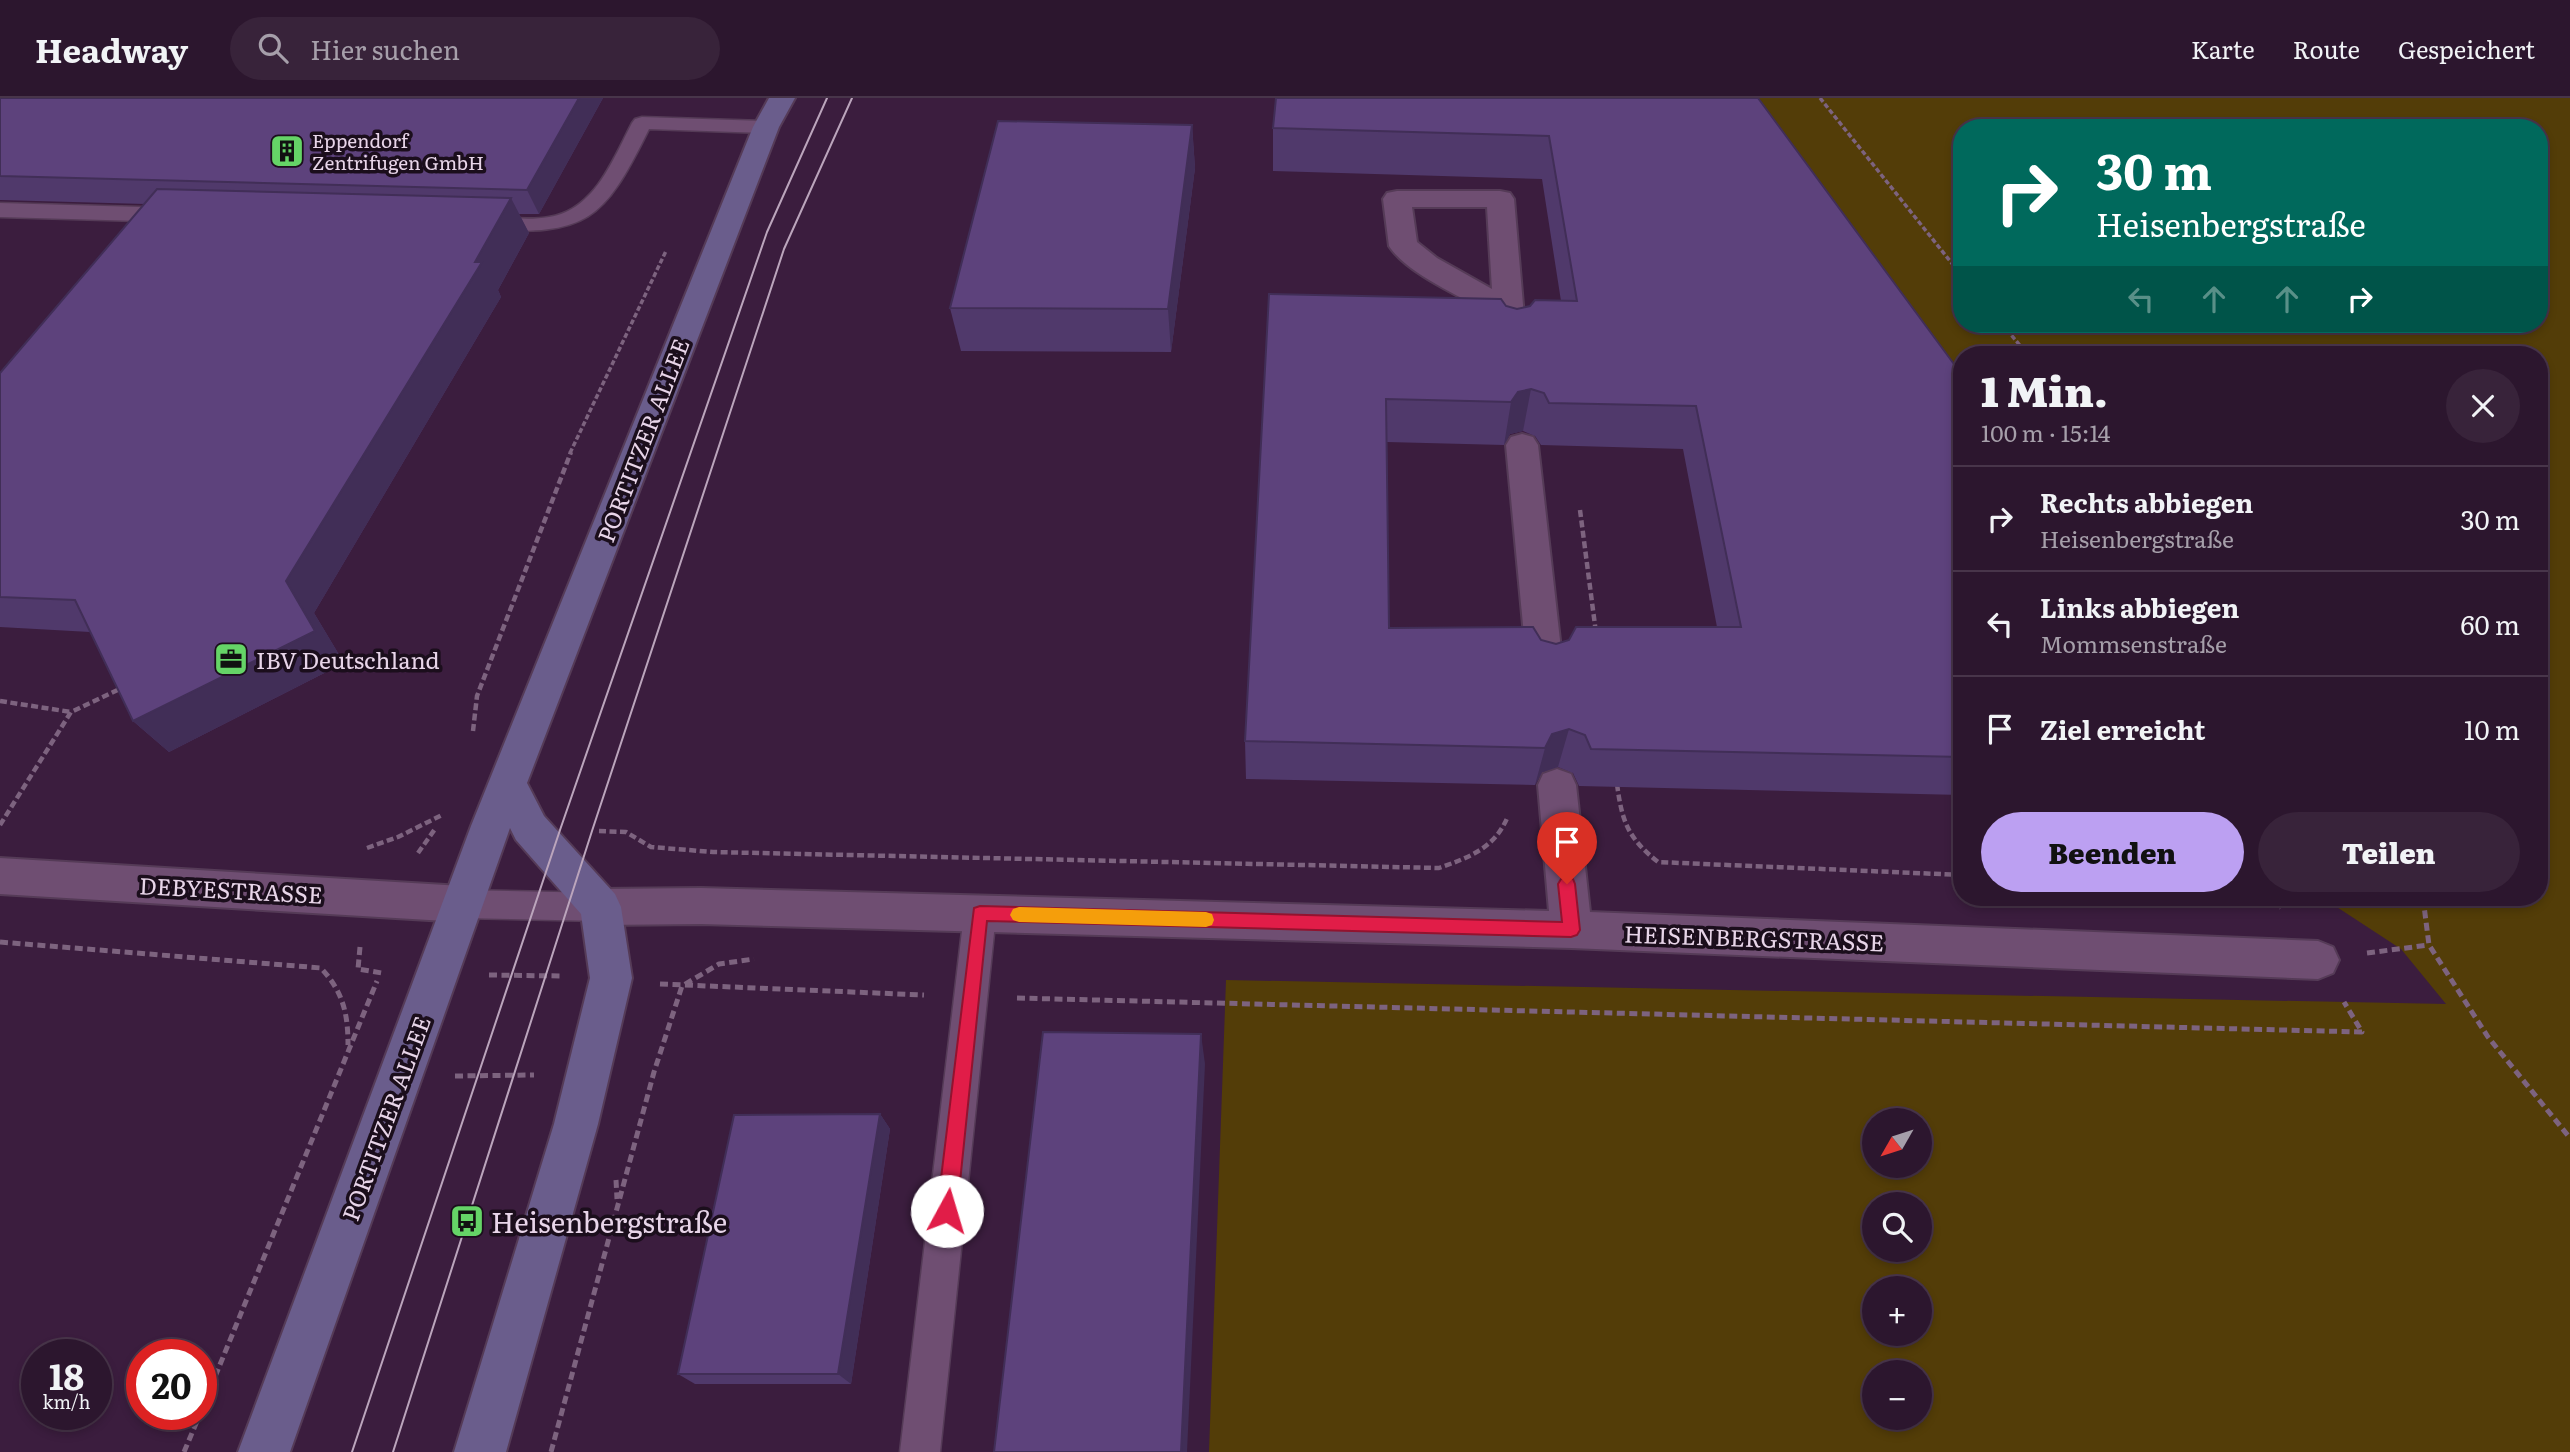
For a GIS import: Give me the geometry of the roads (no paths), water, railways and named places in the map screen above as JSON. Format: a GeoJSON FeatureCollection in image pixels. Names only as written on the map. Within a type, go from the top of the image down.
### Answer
{"type":"FeatureCollection","features":[{"type":"Feature","properties":{"kind":"main road","name":"PORTITZER ALLEE"},"geometry":{"type":"LineString","coordinates":[[264,1452],[462,904],[766,127],[782,98]]}},
{"type":"Feature","properties":{"kind":"main road"},"geometry":{"type":"LineString","coordinates":[[480,1452],[588,1073],[611,978],[601,907],[530,828],[508,784]]}},
{"type":"Feature","properties":{"kind":"street"},"geometry":{"type":"LineString","coordinates":[[1509,311],[1427,264],[1403,246],[1397,199],[1500,199],[1509,311],[1511,340]]}},
{"type":"Feature","properties":{"kind":"street"},"geometry":{"type":"LineString","coordinates":[[1522,445],[1545,667]]}},
{"type":"Feature","properties":{"kind":"street"},"geometry":{"type":"LineString","coordinates":[[1557,785],[1571,930]]}},
{"type":"Feature","properties":{"kind":"street","name":"DEBYESTRASSE"},"geometry":{"type":"LineString","coordinates":[[0,876],[462,904]]}},
{"type":"Feature","properties":{"kind":"street","name":"HEISENBERGSTRASSE"},"geometry":{"type":"LineString","coordinates":[[601,907],[701,906],[1571,930],[2318,960]]}},
{"type":"Feature","properties":{"kind":"lane"},"geometry":{"type":"LineString","coordinates":[[456,222],[550,224],[591,208],[607,190],[642,123],[707,122],[766,127]]}},
{"type":"Feature","properties":{"kind":"lane"},"geometry":{"type":"LineString","coordinates":[[0,210],[194,215]]}},
{"type":"Feature","properties":{"kind":"lane"},"geometry":{"type":"LineString","coordinates":[[462,904],[601,907]]}},
{"type":"Feature","properties":{"kind":"lane"},"geometry":{"type":"LineString","coordinates":[[920,1452],[980,914]]}},
{"type":"Feature","properties":{"kind":"tram line"},"geometry":{"type":"LineString","coordinates":[[352,1452],[560,830],[767,232],[827,98]]}},
{"type":"Feature","properties":{"kind":"tram line"},"geometry":{"type":"LineString","coordinates":[[393,1452],[592,831],[784,249],[852,98]]}},
{"type":"Feature","properties":{"kind":"place","name":"Eppendorf Zentrifugen GmbH"},"geometry":{"type":"Point","coordinates":[287,151]}},
{"type":"Feature","properties":{"kind":"place","name":"IBV Deutschland"},"geometry":{"type":"Point","coordinates":[231,659]}},
{"type":"Feature","properties":{"kind":"place","name":"Heisenbergstraße"},"geometry":{"type":"Point","coordinates":[467,1221]}}]}
